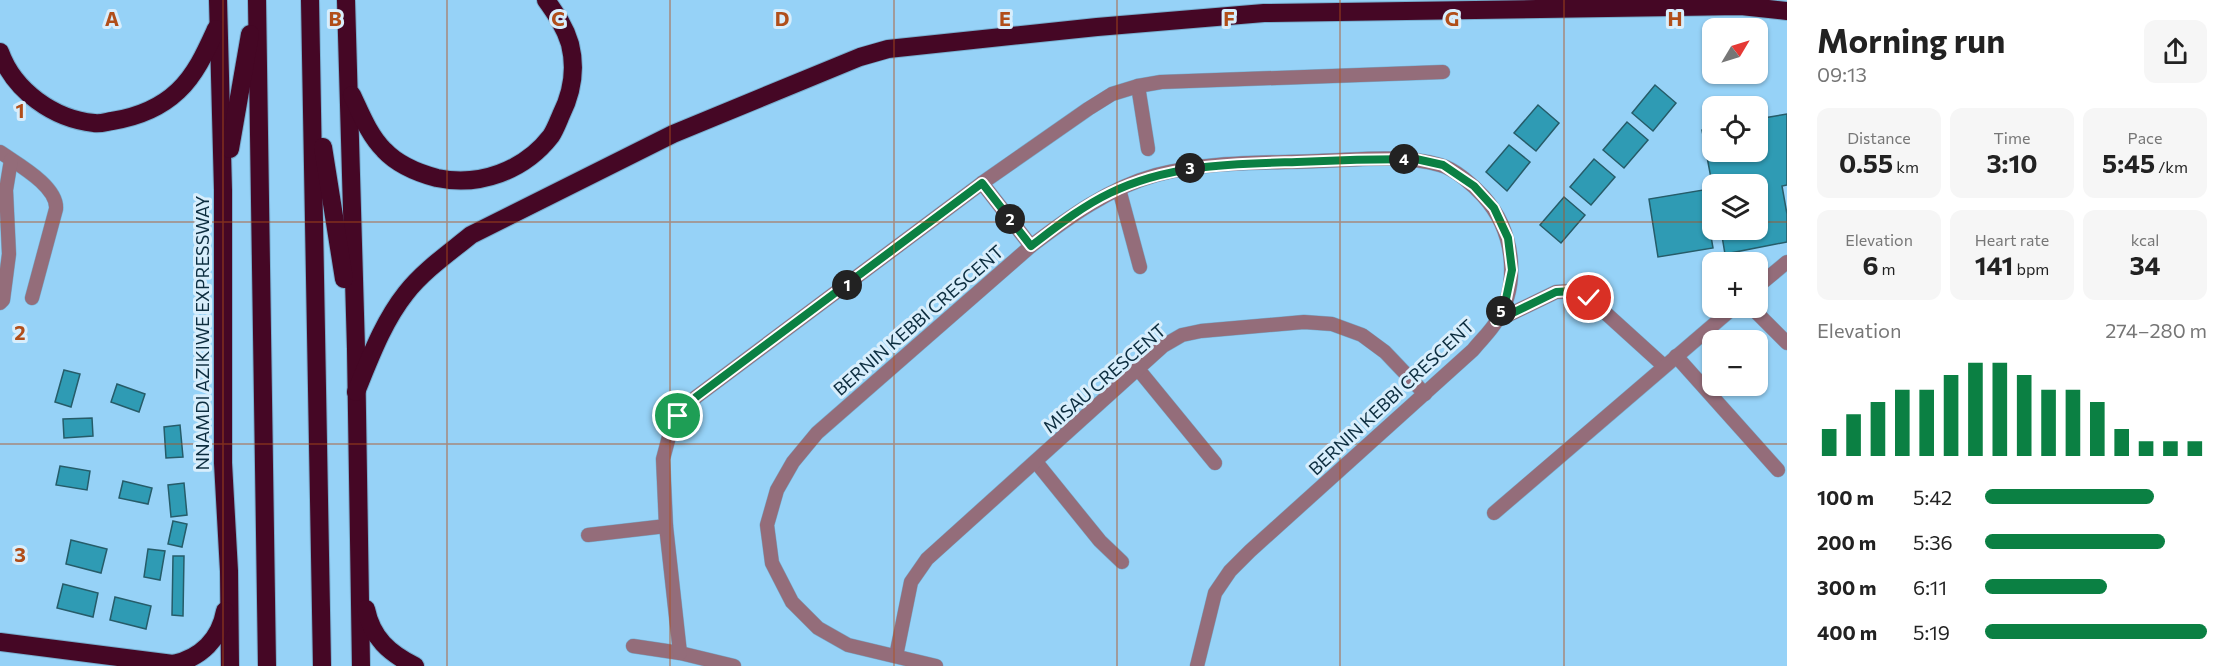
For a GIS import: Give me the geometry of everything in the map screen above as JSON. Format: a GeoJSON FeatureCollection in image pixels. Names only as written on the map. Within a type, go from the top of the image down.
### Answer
{"type":"FeatureCollection","features":[{"type":"Feature","properties":{"kind":"highway","name":"NNAMDI AZIKIWE EXPRESSWAY"},"geometry":{"type":"LineString","coordinates":[[218,0],[223,190],[223,462],[229,571],[230,666]]}},
{"type":"Feature","properties":{"kind":"highway"},"geometry":{"type":"LineString","coordinates":[[223,190],[256,0]]}},
{"type":"Feature","properties":{"kind":"highway"},"geometry":{"type":"LineString","coordinates":[[256,0],[267,666]]}},
{"type":"Feature","properties":{"kind":"highway"},"geometry":{"type":"LineString","coordinates":[[310,0],[322,666]]}},
{"type":"Feature","properties":{"kind":"highway"},"geometry":{"type":"LineString","coordinates":[[346,0],[357,392],[361,666]]}},
{"type":"Feature","properties":{"kind":"highway"},"geometry":{"type":"LineString","coordinates":[[348,89],[369,131],[385,151],[402,164],[422,174],[453,181],[477,180],[509,171],[526,160],[551,136],[570,93],[573,69],[570,45],[562,22],[546,0]]}},
{"type":"Feature","properties":{"kind":"highway"},"geometry":{"type":"LineString","coordinates":[[1264,13],[1330,0]]}},
{"type":"Feature","properties":{"kind":"highway"},"geometry":{"type":"LineString","coordinates":[[357,392],[377,339],[406,293],[471,235],[673,134],[860,57],[888,49],[1097,27],[1264,13],[1741,6],[1787,11]]}},
{"type":"Feature","properties":{"kind":"highway"},"geometry":{"type":"LineString","coordinates":[[0,52],[16,81],[40,103],[67,117],[96,123],[137,117],[170,98],[197,69],[218,25]]}},
{"type":"Feature","properties":{"kind":"highway"},"geometry":{"type":"LineString","coordinates":[[312,83],[356,349]]}},
{"type":"Feature","properties":{"kind":"highway"},"geometry":{"type":"LineString","coordinates":[[359,570],[371,628],[379,641],[392,653],[415,666]]}},
{"type":"Feature","properties":{"kind":"highway"},"geometry":{"type":"LineString","coordinates":[[0,642],[161,664],[188,661],[215,638],[222,625],[229,571]]}},
{"type":"Feature","properties":{"kind":"street"},"geometry":{"type":"LineString","coordinates":[[680,653],[666,526],[663,459],[669,433],[678,416],[696,397],[982,183],[1112,94],[1161,82],[1443,72]]}},
{"type":"Feature","properties":{"kind":"street"},"geometry":{"type":"LineString","coordinates":[[1138,86],[1148,149]]}},
{"type":"Feature","properties":{"kind":"street"},"geometry":{"type":"LineString","coordinates":[[5,156],[46,185],[52,191],[57,205],[32,298]]}},
{"type":"Feature","properties":{"kind":"street"},"geometry":{"type":"LineString","coordinates":[[0,303],[3,300],[9,254],[5,156]]}},
{"type":"Feature","properties":{"kind":"street","name":"BERNIN KEBBI CRESCENT"},"geometry":{"type":"LineString","coordinates":[[936,666],[848,645],[818,628],[792,602],[772,563],[767,525],[777,490],[793,462],[817,434],[1031,246],[1068,219],[1119,189],[1155,176],[1188,168],[1239,163],[1416,159],[1443,165],[1474,186],[1494,208],[1508,238],[1512,270],[1506,299],[1496,321],[1473,350],[1230,571],[1215,593],[1197,666]]}},
{"type":"Feature","properties":{"kind":"street"},"geometry":{"type":"LineString","coordinates":[[982,183],[1031,246]]}},
{"type":"Feature","properties":{"kind":"street"},"geometry":{"type":"LineString","coordinates":[[1119,189],[1140,267]]}},
{"type":"Feature","properties":{"kind":"street"},"geometry":{"type":"LineString","coordinates":[[1768,278],[1787,262]]}},
{"type":"Feature","properties":{"kind":"street"},"geometry":{"type":"LineString","coordinates":[[1496,321],[1556,292],[1573,291],[1589,298],[1664,366]]}},
{"type":"Feature","properties":{"kind":"street"},"geometry":{"type":"LineString","coordinates":[[1494,513],[1721,318]]}},
{"type":"Feature","properties":{"kind":"street"},"geometry":{"type":"LineString","coordinates":[[1762,318],[1787,343]]}},
{"type":"Feature","properties":{"kind":"street","name":"MISAU CRESCENT"},"geometry":{"type":"LineString","coordinates":[[896,656],[911,582],[927,559],[1163,346],[1182,335],[1201,331],[1304,322],[1332,324],[1362,335],[1385,352],[1425,394]]}},
{"type":"Feature","properties":{"kind":"street"},"geometry":{"type":"LineString","coordinates":[[1676,356],[1778,470]]}},
{"type":"Feature","properties":{"kind":"street"},"geometry":{"type":"LineString","coordinates":[[1138,369],[1215,463]]}},
{"type":"Feature","properties":{"kind":"street"},"geometry":{"type":"LineString","coordinates":[[1036,462],[1100,541],[1122,562]]}},
{"type":"Feature","properties":{"kind":"street"},"geometry":{"type":"LineString","coordinates":[[588,535],[666,526]]}},
{"type":"Feature","properties":{"kind":"street"},"geometry":{"type":"LineString","coordinates":[[633,646],[680,653],[734,666]]}},
{"type":"Feature","properties":{"kind":"building"},"geometry":{"type":"Polygon","coordinates":[[[1655,85],[1676,103],[1653,131],[1632,113],[1655,85]]]}},
{"type":"Feature","properties":{"kind":"building"},"geometry":{"type":"Polygon","coordinates":[[[1538,105],[1559,123],[1536,151],[1514,133],[1538,105]]]}},
{"type":"Feature","properties":{"kind":"building"},"geometry":{"type":"Polygon","coordinates":[[[1787,114],[1787,185],[1782,186],[1787,214],[1787,242],[1725,252],[1723,240],[1768,240],[1768,174],[1710,174],[1708,162],[1768,162],[1768,117],[1787,114]]]}},
{"type":"Feature","properties":{"kind":"building"},"geometry":{"type":"Polygon","coordinates":[[[1627,122],[1648,140],[1624,168],[1603,150],[1627,122]]]}},
{"type":"Feature","properties":{"kind":"building"},"geometry":{"type":"Polygon","coordinates":[[[1509,145],[1530,162],[1507,191],[1486,172],[1509,145]]]}},
{"type":"Feature","properties":{"kind":"building"},"geometry":{"type":"Polygon","coordinates":[[[1594,159],[1615,177],[1591,205],[1570,187],[1594,159]]]}},
{"type":"Feature","properties":{"kind":"building"},"geometry":{"type":"Polygon","coordinates":[[[1702,190],[1702,240],[1712,240],[1713,248],[1658,257],[1649,199],[1702,190]]]}},
{"type":"Feature","properties":{"kind":"building"},"geometry":{"type":"Polygon","coordinates":[[[1564,197],[1585,215],[1561,243],[1540,225],[1564,197]]]}},
{"type":"Feature","properties":{"kind":"building"},"geometry":{"type":"Polygon","coordinates":[[[64,370],[80,374],[71,407],[55,402],[64,370]]]}},
{"type":"Feature","properties":{"kind":"building"},"geometry":{"type":"Polygon","coordinates":[[[117,384],[145,394],[139,412],[111,402],[117,384]]]}},
{"type":"Feature","properties":{"kind":"building"},"geometry":{"type":"Polygon","coordinates":[[[92,418],[93,436],[64,438],[63,419],[92,418]]]}},
{"type":"Feature","properties":{"kind":"building"},"geometry":{"type":"Polygon","coordinates":[[[180,425],[183,457],[166,458],[164,427],[180,425]]]}},
{"type":"Feature","properties":{"kind":"building"},"geometry":{"type":"Polygon","coordinates":[[[60,466],[90,471],[87,490],[56,485],[60,466]]]}},
{"type":"Feature","properties":{"kind":"building"},"geometry":{"type":"Polygon","coordinates":[[[123,481],[152,488],[148,504],[119,498],[123,481]]]}},
{"type":"Feature","properties":{"kind":"building"},"geometry":{"type":"Polygon","coordinates":[[[184,483],[187,515],[171,517],[168,485],[184,483]]]}},
{"type":"Feature","properties":{"kind":"building"},"geometry":{"type":"Polygon","coordinates":[[[173,521],[187,524],[182,547],[168,544],[173,521]]]}},
{"type":"Feature","properties":{"kind":"building"},"geometry":{"type":"Polygon","coordinates":[[[71,540],[107,549],[101,573],[66,564],[71,540]]]}},
{"type":"Feature","properties":{"kind":"building"},"geometry":{"type":"Polygon","coordinates":[[[148,549],[165,551],[160,580],[144,577],[148,549]]]}},
{"type":"Feature","properties":{"kind":"building"},"geometry":{"type":"Polygon","coordinates":[[[173,556],[184,556],[183,616],[172,615],[173,556]]]}},
{"type":"Feature","properties":{"kind":"building"},"geometry":{"type":"Polygon","coordinates":[[[63,584],[98,593],[93,617],[57,608],[63,584]]]}},
{"type":"Feature","properties":{"kind":"building"},"geometry":{"type":"Polygon","coordinates":[[[115,597],[151,606],[146,629],[110,620],[115,597]]]}},
{"type":"Feature","properties":{"kind":"route"},"geometry":{"type":"LineString","coordinates":[[678,416],[696,397],[982,183],[1031,246],[1109,193],[1155,176],[1188,168],[1239,163],[1416,159],[1443,165],[1474,186],[1494,208],[1508,238],[1512,270],[1506,299],[1496,321],[1556,292],[1573,291],[1589,298]]}}]}
